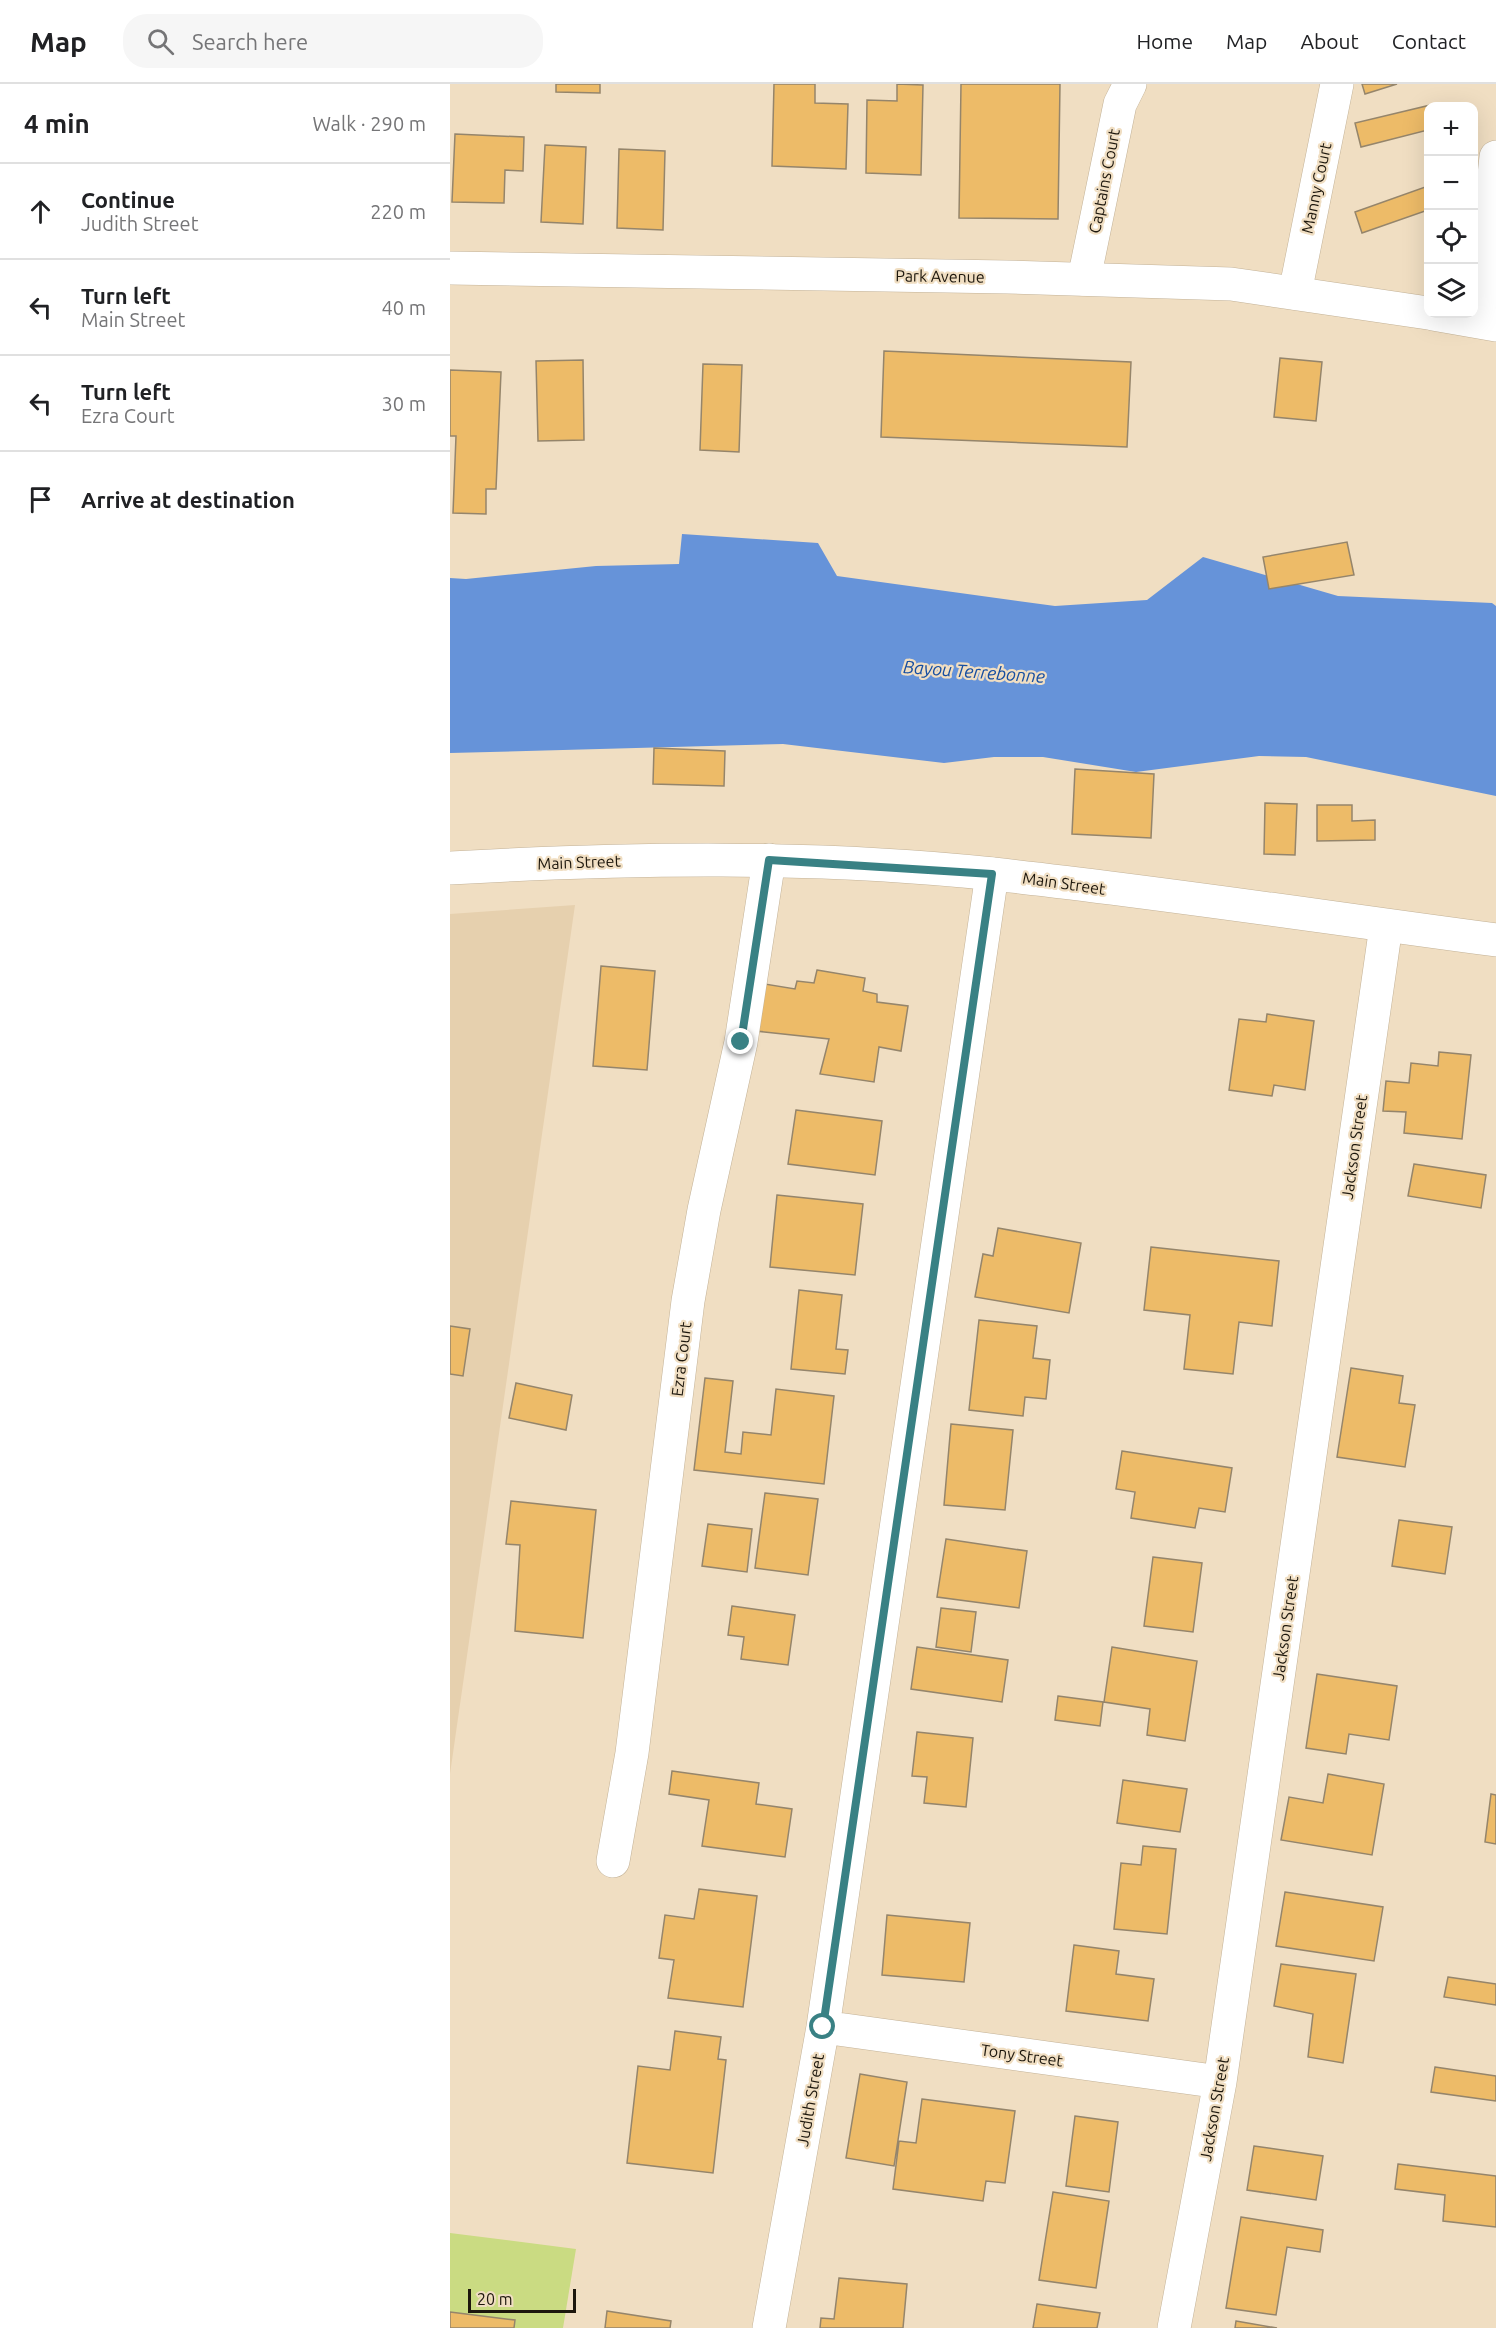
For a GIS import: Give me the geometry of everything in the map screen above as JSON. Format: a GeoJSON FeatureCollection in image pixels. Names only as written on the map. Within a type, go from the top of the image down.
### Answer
{"type":"FeatureCollection","features":[{"type":"Feature","properties":{"kind":"street","name":"Manny Court"},"geometry":{"type":"LineString","coordinates":[[1295,293],[1337,84]]}},
{"type":"Feature","properties":{"kind":"street","name":"Captains Court"},"geometry":{"type":"LineString","coordinates":[[1084,279],[1124,91]]}},
{"type":"Feature","properties":{"kind":"street"},"geometry":{"type":"LineString","coordinates":[[1460,318],[1487,322],[1496,157]]}},
{"type":"Feature","properties":{"kind":"street","name":"Park Avenue"},"geometry":{"type":"LineString","coordinates":[[450,268],[1084,279],[1231,284],[1424,312]]}},
{"type":"Feature","properties":{"kind":"street","name":"Main Street"},"geometry":{"type":"LineString","coordinates":[[450,868],[573,861],[769,860],[992,874],[1496,940]]}},
{"type":"Feature","properties":{"kind":"street","name":"Ezra Court"},"geometry":{"type":"LineString","coordinates":[[613,1861],[632,1753],[688,1301],[704,1210],[741,1042],[769,860]]}},
{"type":"Feature","properties":{"kind":"street","name":"Judith Street"},"geometry":{"type":"LineString","coordinates":[[769,2328],[823,2027],[992,874]]}},
{"type":"Feature","properties":{"kind":"street","name":"Jackson Street"},"geometry":{"type":"LineString","coordinates":[[1174,2328],[1220,2082],[1386,926]]}},
{"type":"Feature","properties":{"kind":"street","name":"Tony Street"},"geometry":{"type":"LineString","coordinates":[[823,2027],[1220,2082]]}},
{"type":"Feature","properties":{"kind":"shaded area"},"geometry":{"type":"Polygon","coordinates":[[[575,905],[450,1774],[450,914],[575,905]]]}},
{"type":"Feature","properties":{"kind":"green space"},"geometry":{"type":"Polygon","coordinates":[[[450,2233],[576,2249],[563,2328],[450,2328],[450,2233]]]}},
{"type":"Feature","properties":{"kind":"water","name":"Bayou Terrebonne"},"geometry":{"type":"Polygon","coordinates":[[[682,534],[818,543],[837,576],[1055,606],[1147,600],[1203,557],[1338,596],[1492,603],[1496,606],[1496,796],[1306,757],[1259,756],[1136,772],[1043,757],[994,757],[944,763],[783,744],[450,753],[450,578],[466,579],[596,566],[679,564],[682,534]]]}},
{"type":"Feature","properties":{"kind":"building"},"geometry":{"type":"Polygon","coordinates":[[[556,84],[600,84],[600,93],[556,92],[556,84]]]}},
{"type":"Feature","properties":{"kind":"building"},"geometry":{"type":"Polygon","coordinates":[[[774,84],[815,84],[815,103],[848,104],[846,169],[772,166],[774,84]]]}},
{"type":"Feature","properties":{"kind":"building"},"geometry":{"type":"Polygon","coordinates":[[[897,84],[923,85],[921,175],[866,173],[867,100],[897,101],[897,84]]]}},
{"type":"Feature","properties":{"kind":"building"},"geometry":{"type":"Polygon","coordinates":[[[961,84],[1060,84],[1058,219],[959,218],[961,84]]]}},
{"type":"Feature","properties":{"kind":"building"},"geometry":{"type":"Polygon","coordinates":[[[1362,84],[1397,84],[1365,94],[1362,84]]]}},
{"type":"Feature","properties":{"kind":"building"},"geometry":{"type":"Polygon","coordinates":[[[1424,107],[1424,131],[1361,147],[1355,123],[1424,107]]]}},
{"type":"Feature","properties":{"kind":"building"},"geometry":{"type":"Polygon","coordinates":[[[455,134],[524,137],[523,171],[505,170],[504,203],[452,202],[455,134]]]}},
{"type":"Feature","properties":{"kind":"building"},"geometry":{"type":"Polygon","coordinates":[[[545,145],[586,147],[583,224],[541,222],[545,145]]]}},
{"type":"Feature","properties":{"kind":"building"},"geometry":{"type":"Polygon","coordinates":[[[619,149],[665,151],[663,230],[617,228],[619,149]]]}},
{"type":"Feature","properties":{"kind":"building"},"geometry":{"type":"Polygon","coordinates":[[[1424,187],[1424,211],[1362,233],[1355,212],[1424,187]]]}},
{"type":"Feature","properties":{"kind":"building"},"geometry":{"type":"Polygon","coordinates":[[[884,351],[1131,362],[1127,447],[881,437],[884,351]]]}},
{"type":"Feature","properties":{"kind":"building"},"geometry":{"type":"Polygon","coordinates":[[[1280,358],[1322,362],[1316,421],[1274,417],[1280,358]]]}},
{"type":"Feature","properties":{"kind":"building"},"geometry":{"type":"Polygon","coordinates":[[[583,360],[584,440],[538,441],[536,361],[583,360]]]}},
{"type":"Feature","properties":{"kind":"building"},"geometry":{"type":"Polygon","coordinates":[[[703,364],[742,365],[739,452],[700,450],[703,364]]]}},
{"type":"Feature","properties":{"kind":"building"},"geometry":{"type":"Polygon","coordinates":[[[450,370],[501,372],[496,489],[486,489],[486,514],[453,513],[456,436],[450,436],[450,370]]]}},
{"type":"Feature","properties":{"kind":"building"},"geometry":{"type":"Polygon","coordinates":[[[1347,542],[1354,575],[1269,589],[1263,557],[1347,542]]]}},
{"type":"Feature","properties":{"kind":"building"},"geometry":{"type":"Polygon","coordinates":[[[654,748],[725,751],[724,786],[653,784],[654,748]]]}},
{"type":"Feature","properties":{"kind":"building"},"geometry":{"type":"Polygon","coordinates":[[[1075,769],[1154,774],[1151,838],[1072,834],[1075,769]]]}},
{"type":"Feature","properties":{"kind":"building"},"geometry":{"type":"Polygon","coordinates":[[[1265,803],[1297,804],[1295,855],[1264,854],[1265,803]]]}},
{"type":"Feature","properties":{"kind":"building"},"geometry":{"type":"Polygon","coordinates":[[[1317,805],[1352,805],[1352,821],[1375,820],[1375,840],[1317,841],[1317,805]]]}},
{"type":"Feature","properties":{"kind":"building"},"geometry":{"type":"Polygon","coordinates":[[[601,966],[655,971],[647,1070],[593,1066],[601,966]]]}},
{"type":"Feature","properties":{"kind":"building"},"geometry":{"type":"Polygon","coordinates":[[[817,970],[865,978],[863,991],[877,994],[877,1002],[908,1006],[901,1051],[879,1047],[874,1082],[820,1074],[829,1039],[756,1031],[765,984],[795,989],[797,981],[814,983],[817,970]]]}},
{"type":"Feature","properties":{"kind":"building"},"geometry":{"type":"Polygon","coordinates":[[[1267,1014],[1314,1021],[1305,1090],[1274,1085],[1272,1096],[1229,1090],[1239,1019],[1266,1022],[1267,1014]]]}},
{"type":"Feature","properties":{"kind":"building"},"geometry":{"type":"Polygon","coordinates":[[[1439,1052],[1471,1055],[1462,1139],[1404,1133],[1406,1112],[1383,1111],[1386,1081],[1409,1083],[1411,1063],[1438,1066],[1439,1052]]]}},
{"type":"Feature","properties":{"kind":"building"},"geometry":{"type":"Polygon","coordinates":[[[796,1110],[882,1121],[875,1175],[788,1164],[796,1110]]]}},
{"type":"Feature","properties":{"kind":"building"},"geometry":{"type":"Polygon","coordinates":[[[1414,1164],[1486,1175],[1481,1208],[1408,1196],[1414,1164]]]}},
{"type":"Feature","properties":{"kind":"building"},"geometry":{"type":"Polygon","coordinates":[[[777,1195],[863,1204],[855,1275],[770,1267],[777,1195]]]}},
{"type":"Feature","properties":{"kind":"building"},"geometry":{"type":"Polygon","coordinates":[[[998,1228],[1081,1243],[1069,1313],[975,1297],[983,1254],[993,1256],[998,1228]]]}},
{"type":"Feature","properties":{"kind":"building"},"geometry":{"type":"Polygon","coordinates":[[[1151,1247],[1279,1261],[1272,1326],[1239,1322],[1233,1374],[1184,1369],[1190,1315],[1144,1310],[1151,1247]]]}},
{"type":"Feature","properties":{"kind":"building"},"geometry":{"type":"Polygon","coordinates":[[[799,1290],[842,1295],[836,1349],[848,1350],[845,1374],[791,1369],[799,1290]]]}},
{"type":"Feature","properties":{"kind":"building"},"geometry":{"type":"Polygon","coordinates":[[[979,1320],[1037,1326],[1033,1358],[1050,1360],[1046,1399],[1025,1397],[1023,1416],[969,1410],[979,1320]]]}},
{"type":"Feature","properties":{"kind":"building"},"geometry":{"type":"Polygon","coordinates":[[[450,1326],[470,1329],[463,1376],[450,1374],[450,1326]]]}},
{"type":"Feature","properties":{"kind":"building"},"geometry":{"type":"Polygon","coordinates":[[[1351,1368],[1403,1376],[1399,1403],[1415,1405],[1405,1467],[1337,1457],[1351,1368]]]}},
{"type":"Feature","properties":{"kind":"building"},"geometry":{"type":"Polygon","coordinates":[[[705,1378],[733,1381],[725,1452],[741,1454],[743,1432],[771,1435],[776,1389],[834,1396],[824,1484],[694,1470],[705,1378]]]}},
{"type":"Feature","properties":{"kind":"building"},"geometry":{"type":"Polygon","coordinates":[[[516,1383],[572,1395],[566,1430],[509,1418],[516,1383]]]}},
{"type":"Feature","properties":{"kind":"building"},"geometry":{"type":"Polygon","coordinates":[[[951,1424],[1013,1430],[1005,1510],[944,1505],[951,1424]]]}},
{"type":"Feature","properties":{"kind":"building"},"geometry":{"type":"Polygon","coordinates":[[[1122,1451],[1232,1468],[1225,1512],[1199,1508],[1195,1528],[1131,1518],[1135,1492],[1116,1489],[1122,1451]]]}},
{"type":"Feature","properties":{"kind":"building"},"geometry":{"type":"Polygon","coordinates":[[[765,1493],[818,1499],[808,1575],[755,1568],[765,1493]]]}},
{"type":"Feature","properties":{"kind":"building"},"geometry":{"type":"Polygon","coordinates":[[[511,1501],[596,1510],[583,1638],[515,1631],[520,1545],[506,1544],[511,1501]]]}},
{"type":"Feature","properties":{"kind":"building"},"geometry":{"type":"Polygon","coordinates":[[[1399,1520],[1452,1527],[1445,1574],[1392,1566],[1399,1520]]]}},
{"type":"Feature","properties":{"kind":"building"},"geometry":{"type":"Polygon","coordinates":[[[708,1524],[752,1529],[747,1572],[702,1566],[708,1524]]]}},
{"type":"Feature","properties":{"kind":"building"},"geometry":{"type":"Polygon","coordinates":[[[946,1539],[1027,1551],[1019,1608],[937,1597],[946,1539]]]}},
{"type":"Feature","properties":{"kind":"building"},"geometry":{"type":"Polygon","coordinates":[[[1153,1557],[1202,1563],[1193,1632],[1144,1626],[1153,1557]]]}},
{"type":"Feature","properties":{"kind":"building"},"geometry":{"type":"Polygon","coordinates":[[[732,1606],[795,1615],[788,1665],[741,1659],[744,1637],[728,1635],[732,1606]]]}},
{"type":"Feature","properties":{"kind":"building"},"geometry":{"type":"Polygon","coordinates":[[[941,1608],[976,1612],[971,1652],[936,1647],[941,1608]]]}},
{"type":"Feature","properties":{"kind":"building"},"geometry":{"type":"Polygon","coordinates":[[[917,1647],[1008,1660],[1002,1702],[911,1689],[917,1647]]]}},
{"type":"Feature","properties":{"kind":"building"},"geometry":{"type":"Polygon","coordinates":[[[1112,1647],[1197,1661],[1185,1741],[1147,1735],[1150,1709],[1104,1702],[1112,1647]]]}},
{"type":"Feature","properties":{"kind":"building"},"geometry":{"type":"Polygon","coordinates":[[[1317,1674],[1397,1686],[1389,1740],[1349,1734],[1346,1754],[1306,1748],[1317,1674]]]}},
{"type":"Feature","properties":{"kind":"building"},"geometry":{"type":"Polygon","coordinates":[[[1058,1696],[1103,1702],[1100,1726],[1055,1720],[1058,1696]]]}},
{"type":"Feature","properties":{"kind":"building"},"geometry":{"type":"Polygon","coordinates":[[[917,1732],[973,1738],[966,1807],[924,1803],[927,1777],[912,1776],[917,1732]]]}},
{"type":"Feature","properties":{"kind":"building"},"geometry":{"type":"Polygon","coordinates":[[[672,1771],[759,1783],[756,1804],[792,1809],[785,1857],[702,1846],[709,1800],[669,1794],[672,1771]]]}},
{"type":"Feature","properties":{"kind":"building"},"geometry":{"type":"Polygon","coordinates":[[[1328,1774],[1384,1784],[1372,1855],[1281,1840],[1289,1797],[1323,1803],[1328,1774]]]}},
{"type":"Feature","properties":{"kind":"building"},"geometry":{"type":"Polygon","coordinates":[[[1123,1780],[1187,1789],[1180,1832],[1117,1823],[1123,1780]]]}},
{"type":"Feature","properties":{"kind":"building"},"geometry":{"type":"Polygon","coordinates":[[[1491,1794],[1496,1795],[1496,1844],[1485,1842],[1491,1794]]]}},
{"type":"Feature","properties":{"kind":"building"},"geometry":{"type":"Polygon","coordinates":[[[1143,1846],[1176,1849],[1167,1934],[1114,1929],[1121,1863],[1141,1865],[1143,1846]]]}},
{"type":"Feature","properties":{"kind":"building"},"geometry":{"type":"Polygon","coordinates":[[[699,1889],[757,1896],[743,2007],[668,1998],[674,1960],[659,1958],[665,1915],[694,1919],[699,1889]]]}},
{"type":"Feature","properties":{"kind":"building"},"geometry":{"type":"Polygon","coordinates":[[[1285,1892],[1383,1907],[1374,1961],[1276,1946],[1285,1892]]]}},
{"type":"Feature","properties":{"kind":"building"},"geometry":{"type":"Polygon","coordinates":[[[887,1915],[970,1923],[964,1982],[882,1975],[887,1915]]]}},
{"type":"Feature","properties":{"kind":"building"},"geometry":{"type":"Polygon","coordinates":[[[1074,1945],[1119,1951],[1116,1974],[1154,1979],[1148,2021],[1066,2011],[1074,1945]]]}},
{"type":"Feature","properties":{"kind":"building"},"geometry":{"type":"Polygon","coordinates":[[[1281,1964],[1356,1974],[1343,2063],[1308,2057],[1313,2014],[1274,2006],[1281,1964]]]}},
{"type":"Feature","properties":{"kind":"building"},"geometry":{"type":"Polygon","coordinates":[[[1448,1977],[1496,1984],[1496,2005],[1444,1997],[1448,1977]]]}},
{"type":"Feature","properties":{"kind":"building"},"geometry":{"type":"Polygon","coordinates":[[[675,2031],[721,2037],[718,2059],[726,2060],[713,2173],[627,2163],[638,2066],[670,2070],[675,2031]]]}},
{"type":"Feature","properties":{"kind":"building"},"geometry":{"type":"Polygon","coordinates":[[[1435,2067],[1496,2076],[1496,2101],[1431,2092],[1435,2067]]]}},
{"type":"Feature","properties":{"kind":"building"},"geometry":{"type":"Polygon","coordinates":[[[860,2074],[907,2082],[894,2166],[846,2158],[860,2074]]]}},
{"type":"Feature","properties":{"kind":"building"},"geometry":{"type":"Polygon","coordinates":[[[922,2099],[1015,2111],[1005,2183],[986,2181],[983,2201],[893,2189],[899,2141],[916,2143],[922,2099]]]}},
{"type":"Feature","properties":{"kind":"building"},"geometry":{"type":"Polygon","coordinates":[[[1075,2116],[1118,2122],[1109,2192],[1066,2186],[1075,2116]]]}},
{"type":"Feature","properties":{"kind":"building"},"geometry":{"type":"Polygon","coordinates":[[[1254,2146],[1323,2156],[1316,2200],[1247,2190],[1254,2146]]]}},
{"type":"Feature","properties":{"kind":"building"},"geometry":{"type":"Polygon","coordinates":[[[1398,2164],[1496,2176],[1496,2227],[1443,2221],[1445,2195],[1395,2189],[1398,2164]]]}},
{"type":"Feature","properties":{"kind":"building"},"geometry":{"type":"Polygon","coordinates":[[[1053,2192],[1109,2201],[1096,2288],[1039,2280],[1053,2192]]]}},
{"type":"Feature","properties":{"kind":"building"},"geometry":{"type":"Polygon","coordinates":[[[1241,2217],[1323,2230],[1320,2252],[1287,2247],[1276,2315],[1226,2308],[1241,2217]]]}},
{"type":"Feature","properties":{"kind":"building"},"geometry":{"type":"Polygon","coordinates":[[[839,2278],[907,2284],[903,2328],[820,2328],[821,2318],[834,2319],[839,2278]]]}},
{"type":"Feature","properties":{"kind":"building"},"geometry":{"type":"Polygon","coordinates":[[[1037,2304],[1100,2313],[1097,2328],[1033,2328],[1037,2304]]]}},
{"type":"Feature","properties":{"kind":"building"},"geometry":{"type":"Polygon","coordinates":[[[607,2311],[671,2321],[670,2328],[605,2328],[607,2311]]]}},
{"type":"Feature","properties":{"kind":"building"},"geometry":{"type":"Polygon","coordinates":[[[450,2312],[515,2320],[514,2328],[450,2328],[450,2312]]]}},
{"type":"Feature","properties":{"kind":"building"},"geometry":{"type":"Polygon","coordinates":[[[1236,2321],[1277,2328],[1235,2328],[1236,2321]]]}},
{"type":"Feature","properties":{"kind":"route"},"geometry":{"type":"LineString","coordinates":[[741,1042],[769,860],[992,874],[823,2027]]}}]}
